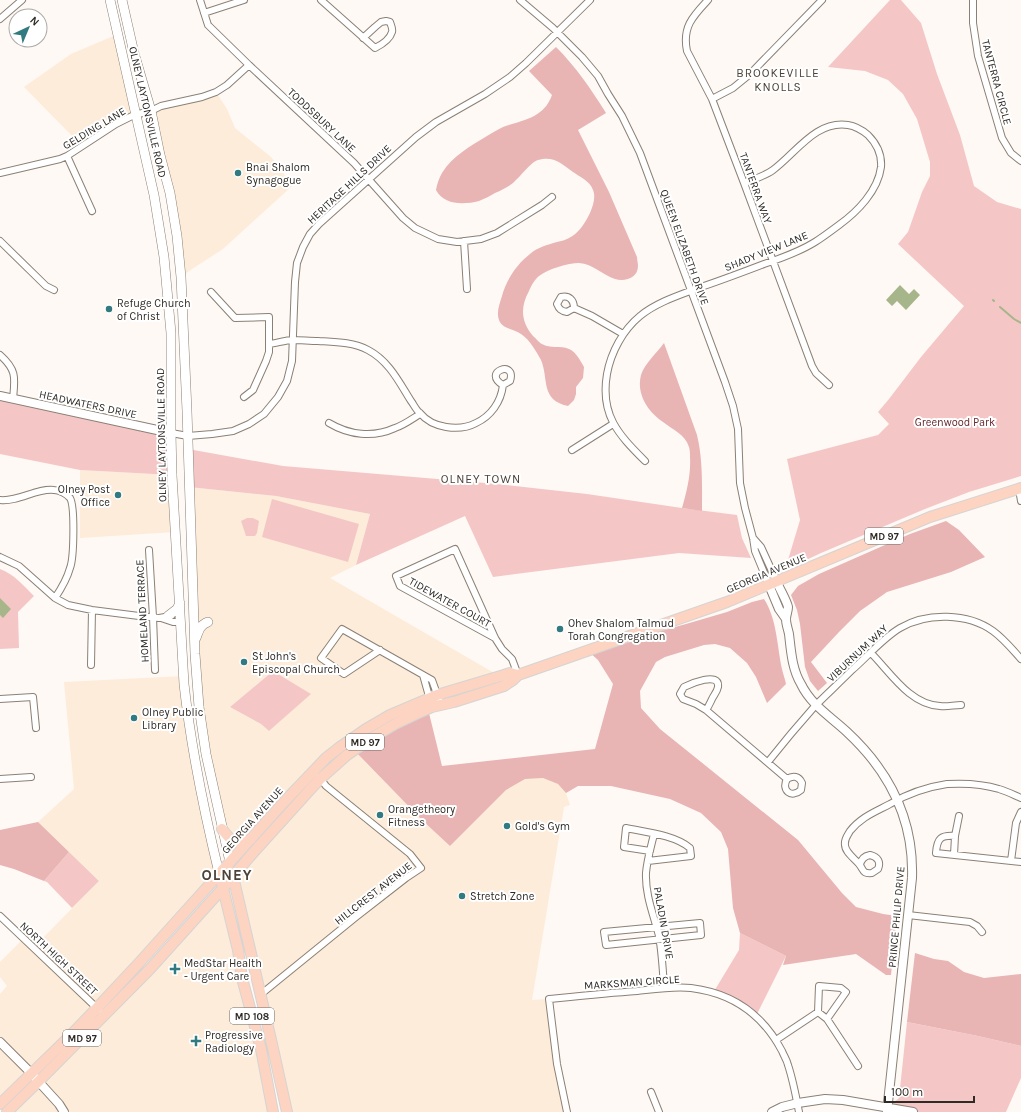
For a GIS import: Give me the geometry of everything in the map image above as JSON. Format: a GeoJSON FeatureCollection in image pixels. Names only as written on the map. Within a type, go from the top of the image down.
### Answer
{"type":"FeatureCollection","features":[{"type":"Feature","properties":{"kind":"main road","name":"OLNEY LAYTONSVILLE ROAD"},"geometry":{"type":"LineString","coordinates":[[110,0],[137,114],[154,195],[164,257],[171,333],[171,433],[174,522],[184,684],[188,719],[201,794],[219,873]]}},
{"type":"Feature","properties":{"kind":"main road","name":"OLNEY LAYTONSVILLE ROAD"},"geometry":{"type":"LineString","coordinates":[[122,0],[134,53],[152,111],[160,155],[170,193],[177,236],[182,277],[195,643],[199,707],[203,736],[230,862]]}},
{"type":"Feature","properties":{"kind":"main road","name":"GEORGIA AVENUE"},"geometry":{"type":"LineString","coordinates":[[7,1112],[39,1081],[219,873],[313,770],[340,747],[366,729],[390,715],[412,705],[435,701],[510,673],[518,675],[708,610],[773,584],[930,516],[1020,489]]}},
{"type":"Feature","properties":{"kind":"main road"},"geometry":{"type":"LineString","coordinates":[[160,617],[176,609],[180,603]]}},
{"type":"Feature","properties":{"kind":"main road"},"geometry":{"type":"LineString","coordinates":[[195,643],[200,628],[208,622]]}},
{"type":"Feature","properties":{"kind":"main road","name":"GEORGIA AVENUE"},"geometry":{"type":"LineString","coordinates":[[0,1104],[31,1073],[150,969],[320,779],[347,755],[373,737],[416,714],[435,701]]}},
{"type":"Feature","properties":{"kind":"main road"},"geometry":{"type":"LineString","coordinates":[[222,829],[235,842],[240,843],[251,839]]}},
{"type":"Feature","properties":{"kind":"main road","name":"MD 108"},"geometry":{"type":"LineString","coordinates":[[230,862],[287,1112]]}},
{"type":"Feature","properties":{"kind":"main road","name":"MD 108"},"geometry":{"type":"LineString","coordinates":[[219,873],[238,950],[242,978],[261,1049],[272,1112]]}},
{"type":"Feature","properties":{"kind":"main road"},"geometry":{"type":"LineString","coordinates":[[204,910],[213,905],[219,904],[223,907],[231,920]]}},
{"type":"Feature","properties":{"kind":"street"},"geometry":{"type":"LineString","coordinates":[[0,19],[22,0]]}},
{"type":"Feature","properties":{"kind":"street","name":"TODDSBURY LANE"},"geometry":{"type":"LineString","coordinates":[[200,0],[208,25],[249,66],[354,163],[403,218],[415,228],[438,238],[457,242],[481,239],[497,233],[542,205],[552,197]]}},
{"type":"Feature","properties":{"kind":"street"},"geometry":{"type":"LineString","coordinates":[[204,13],[244,0]]}},
{"type":"Feature","properties":{"kind":"street"},"geometry":{"type":"LineString","coordinates":[[320,0],[363,38],[375,48],[383,43],[392,32],[390,22],[381,22],[363,38]]}},
{"type":"Feature","properties":{"kind":"street","name":"QUEEN ELIZABETH DRIVE"},"geometry":{"type":"LineString","coordinates":[[520,0],[558,32],[598,76],[622,116],[640,153],[733,406],[738,429],[740,483],[744,508],[753,538],[761,548],[773,584]]}},
{"type":"Feature","properties":{"kind":"street","name":"HERITAGE HILLS DRIVE"},"geometry":{"type":"LineString","coordinates":[[171,433],[188,436],[233,431],[249,424],[264,414],[278,397],[287,381],[292,361],[297,263],[310,234],[318,224],[416,137],[446,116],[485,94],[510,77],[590,0]]}},
{"type":"Feature","properties":{"kind":"street","name":"TANTERRA WAY"},"geometry":{"type":"LineString","coordinates":[[708,0],[693,15],[687,28],[685,44],[687,51],[712,99],[812,366],[816,373],[829,385]]}},
{"type":"Feature","properties":{"kind":"street"},"geometry":{"type":"LineString","coordinates":[[712,99],[733,88],[748,75],[822,0]]}},
{"type":"Feature","properties":{"kind":"street","name":"TANTERRA CIRCLE"},"geometry":{"type":"LineString","coordinates":[[973,0],[973,23],[978,56],[1002,138],[1011,153],[1021,161]]}},
{"type":"Feature","properties":{"kind":"street","name":"GELDING LANE"},"geometry":{"type":"LineString","coordinates":[[0,173],[67,156],[116,124],[137,114],[152,111],[161,106],[202,98],[216,92],[249,66]]}},
{"type":"Feature","properties":{"kind":"street","name":"SHADY VIEW LANE"},"geometry":{"type":"LineString","coordinates":[[645,461],[627,443],[613,424],[608,412],[605,398],[605,385],[609,365],[614,350],[623,334],[639,317],[663,302],[793,254],[815,242],[839,225],[867,198],[878,180],[881,159],[876,145],[864,132],[850,125],[840,124],[825,127],[813,134],[772,171],[759,178],[744,183]]}},
{"type":"Feature","properties":{"kind":"street"},"geometry":{"type":"LineString","coordinates":[[67,156],[92,211]]}},
{"type":"Feature","properties":{"kind":"street"},"geometry":{"type":"LineString","coordinates":[[0,241],[46,286],[54,290]]}},
{"type":"Feature","properties":{"kind":"street"},"geometry":{"type":"LineString","coordinates":[[464,241],[467,289]]}},
{"type":"Feature","properties":{"kind":"street"},"geometry":{"type":"LineString","coordinates":[[211,292],[235,318],[269,317],[270,352],[253,390],[244,397]]}},
{"type":"Feature","properties":{"kind":"street"},"geometry":{"type":"LineString","coordinates":[[574,308],[592,316],[623,334]]}},
{"type":"Feature","properties":{"kind":"street"},"geometry":{"type":"LineString","coordinates":[[269,344],[292,340],[342,342],[368,350],[380,358],[392,370],[420,414],[432,422],[445,427],[458,428],[473,425],[481,421],[497,404],[503,386]]}},
{"type":"Feature","properties":{"kind":"street"},"geometry":{"type":"LineString","coordinates":[[0,355],[14,374],[15,380],[13,399]]}},
{"type":"Feature","properties":{"kind":"street","name":"HEADWATERS DRIVE"},"geometry":{"type":"LineString","coordinates":[[0,396],[171,433]]}},
{"type":"Feature","properties":{"kind":"street"},"geometry":{"type":"LineString","coordinates":[[329,423],[339,429],[362,435],[374,434],[387,432],[397,428],[420,414]]}},
{"type":"Feature","properties":{"kind":"street"},"geometry":{"type":"LineString","coordinates":[[572,450],[613,424]]}},
{"type":"Feature","properties":{"kind":"street"},"geometry":{"type":"LineString","coordinates":[[1020,489],[1021,501]]}},
{"type":"Feature","properties":{"kind":"street"},"geometry":{"type":"LineString","coordinates":[[0,500],[7,500],[44,490],[55,490],[69,496],[72,502],[74,537],[71,566],[63,587],[55,598]]}},
{"type":"Feature","properties":{"kind":"street","name":"TIDEWATER COURT"},"geometry":{"type":"LineString","coordinates":[[495,638],[400,586],[396,576],[455,549],[495,638],[502,649],[512,659],[518,675]]}},
{"type":"Feature","properties":{"kind":"street","name":"HOMELAND TERRACE"},"geometry":{"type":"LineString","coordinates":[[149,550],[160,617],[155,670]]}},
{"type":"Feature","properties":{"kind":"street"},"geometry":{"type":"LineString","coordinates":[[0,557],[19,566],[55,598],[68,605],[92,610],[181,619]]}},
{"type":"Feature","properties":{"kind":"street","name":"PRINCE PHILIP DRIVE"},"geometry":{"type":"LineString","coordinates":[[773,584],[788,607],[786,619],[797,678],[805,692],[816,705],[846,731],[863,748],[879,768],[897,799],[907,826],[912,852],[912,878],[887,1110]]}},
{"type":"Feature","properties":{"kind":"street"},"geometry":{"type":"LineString","coordinates":[[91,665],[92,610]]}},
{"type":"Feature","properties":{"kind":"street","name":"VIBURNUM WAY"},"geometry":{"type":"LineString","coordinates":[[768,762],[816,705],[882,642],[900,628],[917,620],[937,616],[976,622],[992,630],[1007,642],[1021,659]]}},
{"type":"Feature","properties":{"kind":"street"},"geometry":{"type":"LineString","coordinates":[[160,617],[173,622],[181,619]]}},
{"type":"Feature","properties":{"kind":"street"},"geometry":{"type":"LineString","coordinates":[[380,650],[344,674],[321,658],[342,628],[432,680],[435,701]]}},
{"type":"Feature","properties":{"kind":"street"},"geometry":{"type":"LineString","coordinates":[[871,653],[906,691],[917,699],[929,704],[940,706],[961,705]]}},
{"type":"Feature","properties":{"kind":"street"},"geometry":{"type":"LineString","coordinates":[[706,710],[718,688],[716,681],[713,679],[708,679],[682,689],[680,694],[683,699],[706,710],[787,779]]}},
{"type":"Feature","properties":{"kind":"street"},"geometry":{"type":"LineString","coordinates":[[0,699],[33,697],[36,728]]}},
{"type":"Feature","properties":{"kind":"street","name":"HILLCREST AVENUE"},"geometry":{"type":"LineString","coordinates":[[260,995],[391,890],[421,868],[410,854],[342,799],[320,779],[313,770]]}},
{"type":"Feature","properties":{"kind":"street"},"geometry":{"type":"LineString","coordinates":[[0,780],[31,776]]}},
{"type":"Feature","properties":{"kind":"street"},"geometry":{"type":"LineString","coordinates":[[860,865],[845,847],[844,843],[847,836],[863,818],[897,799],[947,784],[982,785],[999,789],[1021,798]]}},
{"type":"Feature","properties":{"kind":"street"},"geometry":{"type":"LineString","coordinates":[[1011,861],[1016,823],[1021,812]]}},
{"type":"Feature","properties":{"kind":"street"},"geometry":{"type":"LineString","coordinates":[[954,855],[955,836],[959,816]]}},
{"type":"Feature","properties":{"kind":"street"},"geometry":{"type":"LineString","coordinates":[[648,860],[691,856],[690,848],[682,842],[626,828],[624,847],[650,851]]}},
{"type":"Feature","properties":{"kind":"street","name":"PALADIN DRIVE"},"geometry":{"type":"LineString","coordinates":[[654,834],[646,873],[650,903],[659,939],[664,988]]}},
{"type":"Feature","properties":{"kind":"street"},"geometry":{"type":"LineString","coordinates":[[955,836],[941,837],[938,842],[936,853],[1021,862]]}},
{"type":"Feature","properties":{"kind":"street"},"geometry":{"type":"LineString","coordinates":[[908,915],[970,922],[977,926],[982,932]]}},
{"type":"Feature","properties":{"kind":"street","name":"NORTH HIGH STREET"},"geometry":{"type":"LineString","coordinates":[[0,916],[101,1011]]}},
{"type":"Feature","properties":{"kind":"street"},"geometry":{"type":"LineString","coordinates":[[700,923],[701,935],[606,946],[604,932],[656,926],[700,923]]}},
{"type":"Feature","properties":{"kind":"street"},"geometry":{"type":"LineString","coordinates":[[818,1012],[819,986],[841,988],[846,992],[827,1019]]}},
{"type":"Feature","properties":{"kind":"street","name":"MARKSMAN CIRCLE"},"geometry":{"type":"LineString","coordinates":[[567,1112],[557,1064],[550,999],[664,988],[689,988],[725,997],[756,1016],[776,1040],[788,1064],[798,1102],[799,1112]]}},
{"type":"Feature","properties":{"kind":"street"},"geometry":{"type":"LineString","coordinates":[[776,1040],[818,1012]]}},
{"type":"Feature","properties":{"kind":"street"},"geometry":{"type":"LineString","coordinates":[[818,1012],[827,1019],[858,1066]]}},
{"type":"Feature","properties":{"kind":"street"},"geometry":{"type":"LineString","coordinates":[[0,1042],[39,1081],[64,1112]]}},
{"type":"Feature","properties":{"kind":"street"},"geometry":{"type":"LineString","coordinates":[[652,1092],[659,1112]]}},
{"type":"Feature","properties":{"kind":"street"},"geometry":{"type":"LineString","coordinates":[[772,1112],[798,1102],[825,1099],[843,1100],[887,1110],[913,1112]]}},
{"type":"Feature","properties":{"kind":"shaded area"},"geometry":{"type":"Polygon","coordinates":[[[118,34],[137,114],[82,146],[24,87],[71,54],[118,34]]]}},
{"type":"Feature","properties":{"kind":"shaded area"},"geometry":{"type":"Polygon","coordinates":[[[556,47],[583,78],[606,113],[578,130],[609,192],[637,257],[638,266],[636,274],[623,280],[615,279],[593,267],[579,263],[558,267],[539,276],[526,297],[523,309],[524,320],[533,336],[540,343],[545,345],[562,347],[571,350],[578,356],[584,367],[583,378],[576,387],[574,400],[568,406],[559,403],[549,394],[541,360],[535,349],[524,336],[505,327],[501,323],[498,317],[498,311],[506,284],[521,263],[536,250],[573,236],[581,227],[590,213],[593,204],[594,193],[592,187],[590,184],[557,161],[544,159],[535,161],[509,186],[479,201],[454,203],[444,199],[436,190],[440,177],[446,167],[462,152],[501,128],[532,117],[544,109],[552,95],[529,71],[556,47]]]}},
{"type":"Feature","properties":{"kind":"shaded area"},"geometry":{"type":"Polygon","coordinates":[[[216,92],[227,109],[235,128],[271,157],[292,186],[223,249],[181,277],[151,111],[216,92]]]}},
{"type":"Feature","properties":{"kind":"shaded area"},"geometry":{"type":"Polygon","coordinates":[[[900,285],[909,294],[914,289],[920,295],[906,310],[897,301],[892,306],[886,300],[900,285]]]}},
{"type":"Feature","properties":{"kind":"shaded area"},"geometry":{"type":"Polygon","coordinates":[[[664,343],[697,435],[701,463],[702,511],[682,508],[690,470],[690,451],[685,439],[682,435],[658,418],[648,408],[644,402],[640,389],[641,375],[643,371],[648,362],[664,343]]]}},
{"type":"Feature","properties":{"kind":"shaded area"},"geometry":{"type":"Polygon","coordinates":[[[80,470],[172,475],[175,532],[80,538],[80,470]]]}},
{"type":"Feature","properties":{"kind":"shaded area"},"geometry":{"type":"Polygon","coordinates":[[[189,487],[276,496],[370,514],[356,565],[330,578],[496,674],[429,695],[340,747],[230,862],[203,736],[189,487]],[[273,671],[230,707],[261,724],[269,731],[310,694],[273,671]]]}},
{"type":"Feature","properties":{"kind":"shaded area"},"geometry":{"type":"Polygon","coordinates":[[[946,521],[959,530],[985,557],[951,572],[887,592],[860,611],[811,662],[827,683],[818,691],[810,681],[805,667],[800,624],[797,610],[791,595],[798,586],[819,574],[910,534],[946,521]]]}},
{"type":"Feature","properties":{"kind":"shaded area"},"geometry":{"type":"Polygon","coordinates":[[[0,598],[11,609],[3,618],[0,615],[0,598]]]}},
{"type":"Feature","properties":{"kind":"shaded area"},"geometry":{"type":"Polygon","coordinates":[[[764,599],[772,615],[786,684],[767,703],[756,677],[747,663],[730,648],[715,644],[704,645],[665,657],[656,662],[640,691],[641,708],[660,729],[798,840],[842,893],[856,907],[897,916],[891,975],[886,975],[856,954],[783,965],[786,956],[740,933],[733,908],[728,849],[721,832],[701,813],[670,799],[611,786],[578,786],[566,793],[558,784],[543,778],[525,779],[506,790],[450,846],[423,821],[354,750],[428,709],[442,766],[595,749],[613,684],[598,660],[588,651],[727,612],[764,599]]]}},
{"type":"Feature","properties":{"kind":"shaded area"},"geometry":{"type":"Polygon","coordinates":[[[184,676],[219,873],[0,1104],[0,994],[7,986],[0,977],[0,962],[24,938],[34,947],[99,881],[38,822],[74,789],[64,682],[184,676]]]}},
{"type":"Feature","properties":{"kind":"shaded area"},"geometry":{"type":"Polygon","coordinates":[[[354,750],[423,821],[450,846],[506,790],[525,779],[543,778],[558,784],[566,793],[570,805],[564,807],[532,1000],[549,999],[567,1112],[287,1112],[233,877],[354,750]]]}},
{"type":"Feature","properties":{"kind":"shaded area"},"geometry":{"type":"Polygon","coordinates":[[[38,822],[69,852],[44,881],[0,865],[0,830],[38,822]]]}},
{"type":"Feature","properties":{"kind":"shaded area"},"geometry":{"type":"Polygon","coordinates":[[[223,888],[273,1112],[7,1112],[223,888]]]}},
{"type":"Feature","properties":{"kind":"shaded area"},"geometry":{"type":"Polygon","coordinates":[[[915,953],[934,959],[948,961],[964,972],[984,978],[1021,974],[1021,1046],[907,1022],[915,953]]]}},
{"type":"Feature","properties":{"kind":"green space","name":"Greenwood Park"},"geometry":{"type":"Polygon","coordinates":[[[890,0],[901,0],[921,23],[937,74],[960,135],[974,186],[997,202],[1021,209],[1021,476],[969,492],[925,509],[821,553],[785,570],[800,520],[787,459],[878,435],[889,424],[878,412],[921,357],[964,306],[898,244],[908,232],[922,192],[930,176],[930,162],[917,119],[903,94],[888,80],[865,71],[828,67],[890,0]]]}},
{"type":"Feature","properties":{"kind":"green space"},"geometry":{"type":"Polygon","coordinates":[[[0,396],[171,433],[172,475],[80,470],[0,454],[0,396]]]}},
{"type":"Feature","properties":{"kind":"green space"},"geometry":{"type":"Polygon","coordinates":[[[188,449],[283,466],[497,484],[587,494],[737,515],[742,538],[751,558],[679,553],[493,577],[465,516],[356,565],[370,514],[276,496],[189,487],[188,449]]]}},
{"type":"Feature","properties":{"kind":"green space"},"geometry":{"type":"Polygon","coordinates":[[[272,499],[359,524],[348,562],[262,537],[272,499]]]}},
{"type":"Feature","properties":{"kind":"green space"},"geometry":{"type":"Polygon","coordinates":[[[247,518],[253,518],[259,521],[255,536],[246,536],[241,521],[247,518]]]}},
{"type":"Feature","properties":{"kind":"green space"},"geometry":{"type":"Polygon","coordinates":[[[0,569],[23,584],[34,596],[18,612],[19,648],[0,649],[0,569]]]}},
{"type":"Feature","properties":{"kind":"green space"},"geometry":{"type":"Polygon","coordinates":[[[273,671],[311,694],[269,731],[261,724],[230,707],[273,671]]]}},
{"type":"Feature","properties":{"kind":"green space"},"geometry":{"type":"Polygon","coordinates":[[[69,852],[99,881],[72,908],[47,882],[44,881],[69,852]]]}},
{"type":"Feature","properties":{"kind":"green space"},"geometry":{"type":"Polygon","coordinates":[[[740,933],[786,956],[756,1016],[713,993],[739,950],[740,933]]]}},
{"type":"Feature","properties":{"kind":"green space"},"geometry":{"type":"Polygon","coordinates":[[[907,1022],[1021,1046],[1021,1078],[1006,1112],[887,1112],[887,1108],[899,1098],[907,1022]]]}},
{"type":"Feature","properties":{"kind":"waterway"},"geometry":{"type":"LineString","coordinates":[[1000,307],[1021,323]]}},
{"type":"Feature","properties":{"kind":"place","name":"Bnai Shalom Synagogue"},"geometry":{"type":"Point","coordinates":[238,173]}},
{"type":"Feature","properties":{"kind":"place","name":"Refuge Church of Christ"},"geometry":{"type":"Point","coordinates":[109,309]}},
{"type":"Feature","properties":{"kind":"place","name":"Olney Post Office"},"geometry":{"type":"Point","coordinates":[118,495]}},
{"type":"Feature","properties":{"kind":"place","name":"Ohev Shalom Talmud Torah Congregation"},"geometry":{"type":"Point","coordinates":[560,629]}},
{"type":"Feature","properties":{"kind":"place","name":"St John's Episcopal Church"},"geometry":{"type":"Point","coordinates":[244,662]}},
{"type":"Feature","properties":{"kind":"place","name":"Olney Public Library"},"geometry":{"type":"Point","coordinates":[134,718]}},
{"type":"Feature","properties":{"kind":"place","name":"Orangetheory Fitness"},"geometry":{"type":"Point","coordinates":[380,815]}},
{"type":"Feature","properties":{"kind":"place","name":"Gold's Gym"},"geometry":{"type":"Point","coordinates":[507,826]}},
{"type":"Feature","properties":{"kind":"place","name":"Stretch Zone"},"geometry":{"type":"Point","coordinates":[462,896]}},
{"type":"Feature","properties":{"kind":"place","name":"MedStar Health - Urgent Care"},"geometry":{"type":"Point","coordinates":[175,969]}},
{"type":"Feature","properties":{"kind":"place","name":"Progressive Radiology"},"geometry":{"type":"Point","coordinates":[196,1041]}},
{"type":"Feature","properties":{"kind":"district","name":"BROOKEVILLE KNOLLS"},"geometry":{"type":"Point","coordinates":[778,80]}},
{"type":"Feature","properties":{"kind":"district","name":"OLNEY TOWN"},"geometry":{"type":"Point","coordinates":[481,479]}},
{"type":"Feature","properties":{"kind":"district","name":"OLNEY"},"geometry":{"type":"Point","coordinates":[227,875]}}]}
